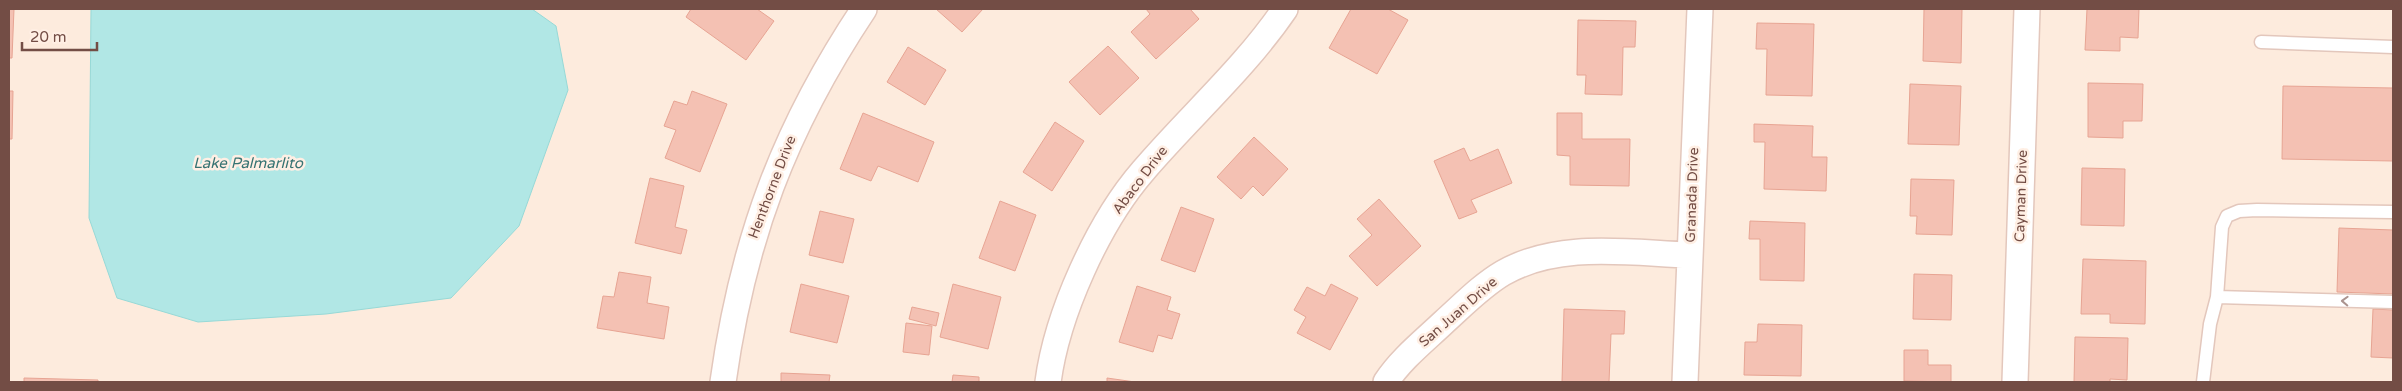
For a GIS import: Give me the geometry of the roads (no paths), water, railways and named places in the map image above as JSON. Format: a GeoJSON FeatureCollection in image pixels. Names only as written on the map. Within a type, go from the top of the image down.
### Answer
{"type":"FeatureCollection","features":[{"type":"Feature","properties":{"kind":"street","name":"Henthorne Drive"},"geometry":{"type":"LineString","coordinates":[[723,382],[732,322],[750,246],[772,181],[800,118],[837,50],[864,9]]}},
{"type":"Feature","properties":{"kind":"street","name":"Abaco Drive"},"geometry":{"type":"LineString","coordinates":[[1048,382],[1065,313],[1088,258],[1108,223],[1141,173],[1181,128],[1227,83],[1270,31],[1285,9]]}},
{"type":"Feature","properties":{"kind":"street","name":"Granada Drive"},"geometry":{"type":"LineString","coordinates":[[1685,382],[1700,9]]}},
{"type":"Feature","properties":{"kind":"street","name":"Cayman Drive"},"geometry":{"type":"LineString","coordinates":[[2015,382],[2027,9]]}},
{"type":"Feature","properties":{"kind":"street","name":"San Juan Drive"},"geometry":{"type":"LineString","coordinates":[[1386,382],[1402,361],[1486,284],[1520,264],[1558,253],[1577,251],[1690,255]]}},
{"type":"Feature","properties":{"kind":"lane"},"geometry":{"type":"LineString","coordinates":[[2261,42],[2393,47]]}},
{"type":"Feature","properties":{"kind":"lane"},"geometry":{"type":"LineString","coordinates":[[2203,382],[2210,324],[2217,297],[2222,227],[2227,216],[2239,211],[2257,210],[2393,212]]}},
{"type":"Feature","properties":{"kind":"lane"},"geometry":{"type":"LineString","coordinates":[[2217,297],[2393,302]]}},
{"type":"Feature","properties":{"kind":"water","name":"Lake Palmarlito"},"geometry":{"type":"Polygon","coordinates":[[[91,9],[532,9],[556,26],[568,90],[519,226],[451,298],[326,314],[198,322],[117,298],[89,218],[91,9]]]}}]}
